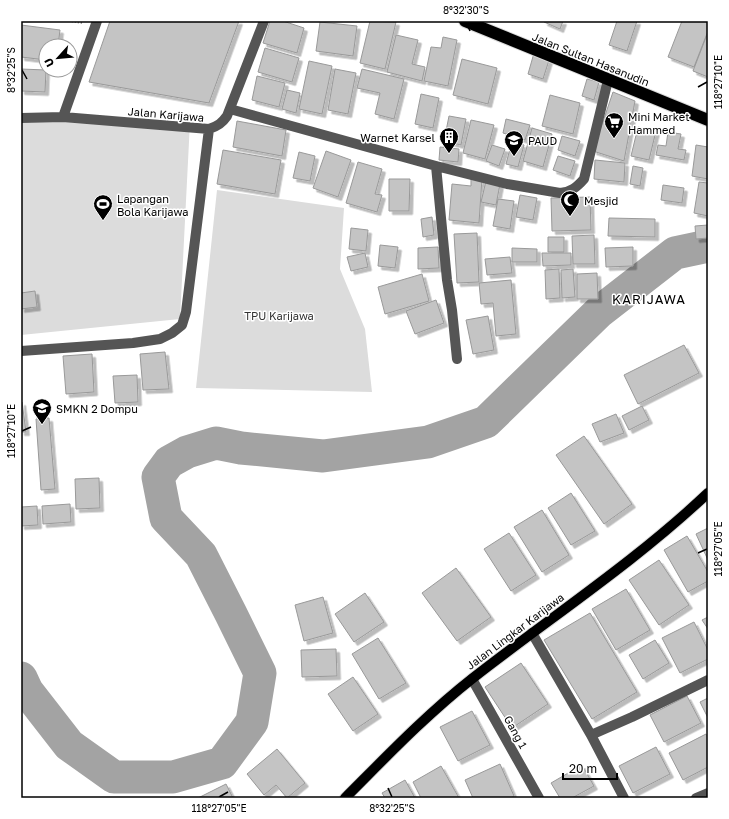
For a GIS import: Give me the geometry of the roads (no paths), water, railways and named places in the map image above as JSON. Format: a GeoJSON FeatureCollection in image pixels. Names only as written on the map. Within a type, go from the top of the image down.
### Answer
{"type":"FeatureCollection","features":[{"type":"Feature","properties":{"kind":"highway","name":"Jalan Sultan Hasanudin"},"geometry":{"type":"LineString","coordinates":[[467,21],[708,120]]}},
{"type":"Feature","properties":{"kind":"main road","name":"Jalan Lingkar Karijawa"},"geometry":{"type":"LineString","coordinates":[[345,798],[431,713],[532,633],[623,566],[708,494]]}},
{"type":"Feature","properties":{"kind":"street"},"geometry":{"type":"LineString","coordinates":[[63,117],[97,21]]}},
{"type":"Feature","properties":{"kind":"street","name":"Jalan Karijawa"},"geometry":{"type":"LineString","coordinates":[[21,118],[63,117],[210,129],[220,125],[227,116],[264,21]]}},
{"type":"Feature","properties":{"kind":"street"},"geometry":{"type":"LineString","coordinates":[[230,109],[506,184],[567,193],[574,190],[584,179],[608,80]]}},
{"type":"Feature","properties":{"kind":"street"},"geometry":{"type":"LineString","coordinates":[[21,351],[133,343],[160,339],[172,333],[182,325],[186,312],[210,129]]}},
{"type":"Feature","properties":{"kind":"street"},"geometry":{"type":"LineString","coordinates":[[436,166],[447,280],[457,359]]}},
{"type":"Feature","properties":{"kind":"street"},"geometry":{"type":"LineString","coordinates":[[532,633],[591,735],[624,798]]}},
{"type":"Feature","properties":{"kind":"street","name":"Gang 1"},"geometry":{"type":"LineString","coordinates":[[472,679],[539,798]]}},
{"type":"Feature","properties":{"kind":"street"},"geometry":{"type":"LineString","coordinates":[[591,735],[639,714],[708,680]]}},
{"type":"Feature","properties":{"kind":"street"},"geometry":{"type":"LineString","coordinates":[[696,798],[708,793]]}},
{"type":"Feature","properties":{"kind":"waterway"},"geometry":{"type":"LineString","coordinates":[[21,678],[27,691],[69,745],[114,777],[173,777],[222,763],[252,722],[260,673],[201,555],[166,518],[158,477],[169,462],[187,452],[216,443],[241,448],[323,456],[428,442],[486,422],[599,312],[675,253],[708,246]]}},
{"type":"Feature","properties":{"kind":"place","name":"Mini Market Hammed"},"geometry":{"type":"Point","coordinates":[614,139]}},
{"type":"Feature","properties":{"kind":"place","name":"Warnet Karsel"},"geometry":{"type":"Point","coordinates":[449,154]}},
{"type":"Feature","properties":{"kind":"place","name":"PAUD"},"geometry":{"type":"Point","coordinates":[514,157]}},
{"type":"Feature","properties":{"kind":"place","name":"Mesjid"},"geometry":{"type":"Point","coordinates":[570,217]}},
{"type":"Feature","properties":{"kind":"place","name":"Lapangan Bola Karijawa"},"geometry":{"type":"Point","coordinates":[103,221]}},
{"type":"Feature","properties":{"kind":"place","name":"SMKN 2 Dompu"},"geometry":{"type":"Point","coordinates":[42,425]}},
{"type":"Feature","properties":{"kind":"district","name":"KARIJAWA"},"geometry":{"type":"Point","coordinates":[649,299]}},
{"type":"Feature","properties":{"kind":"park label","name":"TPU Karijawa"},"geometry":{"type":"Point","coordinates":[279,315]}}]}
